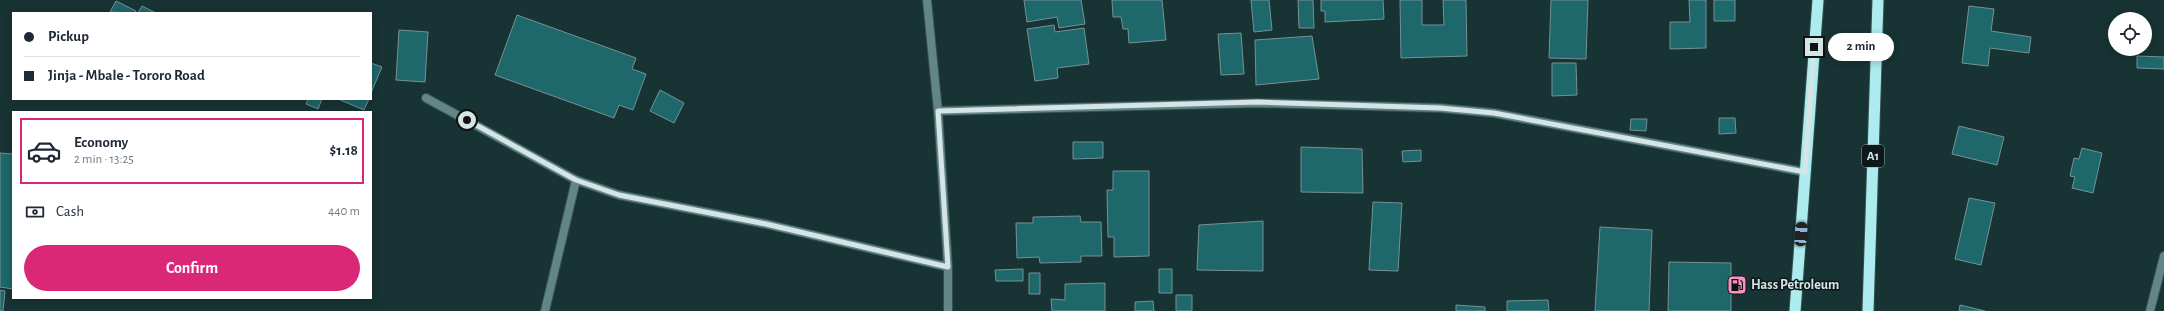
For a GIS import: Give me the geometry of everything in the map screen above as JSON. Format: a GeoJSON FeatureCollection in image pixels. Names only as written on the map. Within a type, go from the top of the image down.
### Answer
{"type":"FeatureCollection","features":[{"type":"Feature","properties":{"kind":"highway"},"geometry":{"type":"LineString","coordinates":[[1795,311],[1818,0]]}},
{"type":"Feature","properties":{"kind":"highway","name":"A1"},"geometry":{"type":"LineString","coordinates":[[1868,311],[1878,0]]}},
{"type":"Feature","properties":{"kind":"street"},"geometry":{"type":"LineString","coordinates":[[927,0],[938,111],[948,267],[948,311]]}},
{"type":"Feature","properties":{"kind":"street"},"geometry":{"type":"LineString","coordinates":[[426,98],[576,180],[619,195],[766,224],[948,267]]}},
{"type":"Feature","properties":{"kind":"street"},"geometry":{"type":"LineString","coordinates":[[938,111],[1258,102],[1440,108],[1494,113],[1805,172]]}},
{"type":"Feature","properties":{"kind":"street"},"geometry":{"type":"LineString","coordinates":[[545,311],[576,180]]}},
{"type":"Feature","properties":{"kind":"street"},"geometry":{"type":"LineString","coordinates":[[2150,311],[2164,256]]}},
{"type":"Feature","properties":{"kind":"building"},"geometry":{"type":"Polygon","coordinates":[[[1024,0],[1081,0],[1085,24],[1059,28],[1057,17],[1027,22],[1024,0]]]}},
{"type":"Feature","properties":{"kind":"building"},"geometry":{"type":"Polygon","coordinates":[[[1112,0],[1162,0],[1166,40],[1129,43],[1128,29],[1123,29],[1121,17],[1113,17],[1112,0]]]}},
{"type":"Feature","properties":{"kind":"building"},"geometry":{"type":"Polygon","coordinates":[[[1251,0],[1269,0],[1272,30],[1254,32],[1251,0]]]}},
{"type":"Feature","properties":{"kind":"building"},"geometry":{"type":"Polygon","coordinates":[[[1298,0],[1313,0],[1314,28],[1299,28],[1298,0]]]}},
{"type":"Feature","properties":{"kind":"building"},"geometry":{"type":"Polygon","coordinates":[[[1321,0],[1383,0],[1384,19],[1325,22],[1325,11],[1321,11],[1321,0]]]}},
{"type":"Feature","properties":{"kind":"building"},"geometry":{"type":"Polygon","coordinates":[[[1400,0],[1422,0],[1422,25],[1444,25],[1443,0],[1466,0],[1467,56],[1401,58],[1400,0]]]}},
{"type":"Feature","properties":{"kind":"building"},"geometry":{"type":"Polygon","coordinates":[[[1551,0],[1588,0],[1586,59],[1549,58],[1551,0]]]}},
{"type":"Feature","properties":{"kind":"building"},"geometry":{"type":"Polygon","coordinates":[[[1689,0],[1706,0],[1706,48],[1670,49],[1670,22],[1690,22],[1689,0]]]}},
{"type":"Feature","properties":{"kind":"building"},"geometry":{"type":"Polygon","coordinates":[[[1714,0],[1735,0],[1735,21],[1714,21],[1714,0]]]}},
{"type":"Feature","properties":{"kind":"building"},"geometry":{"type":"Polygon","coordinates":[[[116,1],[136,11],[136,12],[110,12],[116,1]]]}},
{"type":"Feature","properties":{"kind":"building"},"geometry":{"type":"Polygon","coordinates":[[[142,6],[154,12],[139,12],[142,6]]]}},
{"type":"Feature","properties":{"kind":"building"},"geometry":{"type":"Polygon","coordinates":[[[1969,6],[1994,9],[1991,31],[2031,37],[2029,53],[1990,48],[1988,66],[1962,63],[1969,6]]]}},
{"type":"Feature","properties":{"kind":"building"},"geometry":{"type":"Polygon","coordinates":[[[517,15],[636,58],[632,69],[646,74],[633,110],[619,105],[614,118],[495,75],[517,15]]]}},
{"type":"Feature","properties":{"kind":"building"},"geometry":{"type":"Polygon","coordinates":[[[1054,25],[1055,32],[1084,28],[1089,64],[1057,68],[1058,78],[1035,81],[1027,29],[1054,25]]]}},
{"type":"Feature","properties":{"kind":"building"},"geometry":{"type":"Polygon","coordinates":[[[399,30],[428,32],[425,82],[396,80],[399,30]]]}},
{"type":"Feature","properties":{"kind":"building"},"geometry":{"type":"Polygon","coordinates":[[[1241,33],[1244,74],[1221,75],[1218,34],[1241,33]]]}},
{"type":"Feature","properties":{"kind":"building"},"geometry":{"type":"Polygon","coordinates":[[[1312,36],[1319,79],[1256,85],[1255,40],[1312,36]]]}},
{"type":"Feature","properties":{"kind":"building"},"geometry":{"type":"Polygon","coordinates":[[[2137,56],[2164,57],[2164,69],[2137,68],[2137,56]]]}},
{"type":"Feature","properties":{"kind":"building"},"geometry":{"type":"Polygon","coordinates":[[[372,63],[382,67],[372,91],[372,63]]]}},
{"type":"Feature","properties":{"kind":"building"},"geometry":{"type":"Polygon","coordinates":[[[1552,63],[1576,63],[1577,95],[1552,96],[1552,63]]]}},
{"type":"Feature","properties":{"kind":"building"},"geometry":{"type":"Polygon","coordinates":[[[660,90],[684,103],[674,123],[650,111],[660,90]]]}},
{"type":"Feature","properties":{"kind":"building"},"geometry":{"type":"Polygon","coordinates":[[[308,100],[322,100],[318,109],[306,104],[308,100]]]}},
{"type":"Feature","properties":{"kind":"building"},"geometry":{"type":"Polygon","coordinates":[[[340,100],[369,100],[364,110],[340,100]]]}},
{"type":"Feature","properties":{"kind":"building"},"geometry":{"type":"Polygon","coordinates":[[[1719,118],[1735,118],[1736,133],[1719,134],[1719,118]]]}},
{"type":"Feature","properties":{"kind":"building"},"geometry":{"type":"Polygon","coordinates":[[[1631,119],[1647,119],[1646,131],[1630,130],[1631,119]]]}},
{"type":"Feature","properties":{"kind":"building"},"geometry":{"type":"Polygon","coordinates":[[[1959,126],[2004,137],[1997,165],[1952,154],[1959,126]]]}},
{"type":"Feature","properties":{"kind":"building"},"geometry":{"type":"Polygon","coordinates":[[[1073,142],[1103,142],[1103,158],[1073,159],[1073,142]]]}},
{"type":"Feature","properties":{"kind":"building"},"geometry":{"type":"Polygon","coordinates":[[[1301,147],[1362,149],[1363,193],[1301,192],[1301,147]]]}},
{"type":"Feature","properties":{"kind":"building"},"geometry":{"type":"Polygon","coordinates":[[[2082,148],[2102,153],[2093,193],[2072,188],[2075,177],[2070,176],[2074,158],[2079,159],[2082,148]]]}},
{"type":"Feature","properties":{"kind":"building"},"geometry":{"type":"Polygon","coordinates":[[[1421,150],[1421,161],[1403,162],[1402,151],[1421,150]]]}},
{"type":"Feature","properties":{"kind":"building"},"geometry":{"type":"Polygon","coordinates":[[[0,153],[12,154],[12,289],[0,287],[0,153]]]}},
{"type":"Feature","properties":{"kind":"building"},"geometry":{"type":"Polygon","coordinates":[[[1113,171],[1149,171],[1149,256],[1114,257],[1114,237],[1108,237],[1107,190],[1113,190],[1113,171]]]}},
{"type":"Feature","properties":{"kind":"building"},"geometry":{"type":"Polygon","coordinates":[[[1969,198],[1995,203],[1981,265],[1955,259],[1969,198]]]}},
{"type":"Feature","properties":{"kind":"building"},"geometry":{"type":"Polygon","coordinates":[[[1373,202],[1402,203],[1398,271],[1369,270],[1373,202]]]}},
{"type":"Feature","properties":{"kind":"building"},"geometry":{"type":"Polygon","coordinates":[[[1080,216],[1081,222],[1101,222],[1102,256],[1081,256],[1081,262],[1040,263],[1039,257],[1017,258],[1016,223],[1033,223],[1033,217],[1080,216]]]}},
{"type":"Feature","properties":{"kind":"building"},"geometry":{"type":"Polygon","coordinates":[[[1263,221],[1263,271],[1197,270],[1199,225],[1263,221]]]}},
{"type":"Feature","properties":{"kind":"building"},"geometry":{"type":"Polygon","coordinates":[[[1600,227],[1652,230],[1649,311],[1595,311],[1600,227]]]}},
{"type":"Feature","properties":{"kind":"building"},"geometry":{"type":"Polygon","coordinates":[[[1669,262],[1731,263],[1731,311],[1668,311],[1669,262]]]}},
{"type":"Feature","properties":{"kind":"building"},"geometry":{"type":"Polygon","coordinates":[[[1023,269],[1023,281],[996,281],[995,270],[1023,269]]]}},
{"type":"Feature","properties":{"kind":"building"},"geometry":{"type":"Polygon","coordinates":[[[1159,269],[1172,269],[1172,293],[1159,293],[1159,269]]]}},
{"type":"Feature","properties":{"kind":"building"},"geometry":{"type":"Polygon","coordinates":[[[1029,273],[1040,273],[1040,294],[1029,294],[1029,273]]]}},
{"type":"Feature","properties":{"kind":"building"},"geometry":{"type":"Polygon","coordinates":[[[1105,283],[1105,311],[1052,311],[1051,299],[1065,300],[1065,284],[1105,283]]]}},
{"type":"Feature","properties":{"kind":"building"},"geometry":{"type":"Polygon","coordinates":[[[0,290],[5,291],[3,311],[0,311],[0,290]]]}},
{"type":"Feature","properties":{"kind":"building"},"geometry":{"type":"Polygon","coordinates":[[[1176,295],[1192,295],[1192,311],[1176,311],[1176,295]]]}},
{"type":"Feature","properties":{"kind":"building"},"geometry":{"type":"Polygon","coordinates":[[[1548,300],[1549,311],[1507,311],[1507,301],[1548,300]]]}},
{"type":"Feature","properties":{"kind":"building"},"geometry":{"type":"Polygon","coordinates":[[[1153,301],[1154,311],[1135,311],[1135,302],[1153,301]]]}},
{"type":"Feature","properties":{"kind":"building"},"geometry":{"type":"Polygon","coordinates":[[[1456,305],[1485,307],[1485,311],[1456,311],[1456,305]]]}},
{"type":"Feature","properties":{"kind":"building"},"geometry":{"type":"Polygon","coordinates":[[[1960,305],[1985,311],[1959,311],[1960,305]]]}},
{"type":"Feature","properties":{"kind":"place","name":"Hass Petroleum"},"geometry":{"type":"Point","coordinates":[1737,285]}},
{"type":"Feature","properties":{"kind":"route"},"geometry":{"type":"LineString","coordinates":[[467,120],[576,180],[619,195],[766,224],[948,267],[938,111],[1258,102],[1440,108],[1494,113],[1805,172],[1814,47]]}}]}
